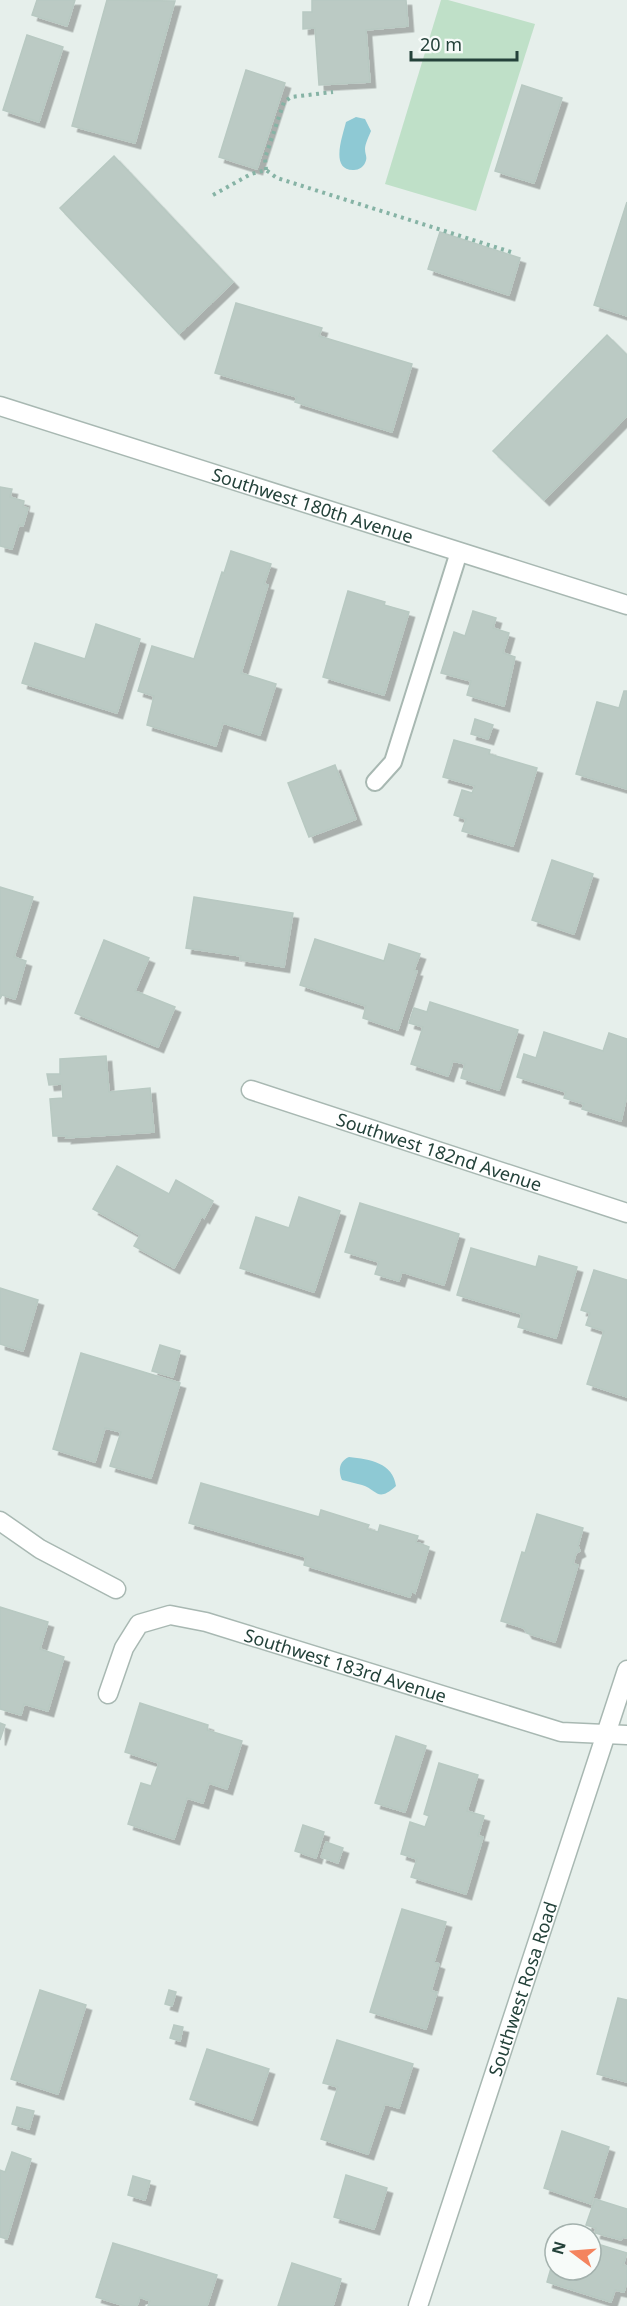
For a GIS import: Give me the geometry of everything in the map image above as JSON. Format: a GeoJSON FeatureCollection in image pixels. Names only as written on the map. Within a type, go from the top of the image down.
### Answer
{"type":"FeatureCollection","features":[{"type":"Feature","properties":{"kind":"street","name":"Southwest 180th Avenue"},"geometry":{"type":"LineString","coordinates":[[0,406],[627,605]]}},
{"type":"Feature","properties":{"kind":"street","name":"Southwest 182nd Avenue"},"geometry":{"type":"LineString","coordinates":[[251,1090],[627,1213]]}},
{"type":"Feature","properties":{"kind":"street"},"geometry":{"type":"LineString","coordinates":[[0,1521],[40,1549],[116,1589]]}},
{"type":"Feature","properties":{"kind":"street","name":"Southwest 183rd Avenue"},"geometry":{"type":"LineString","coordinates":[[108,1694],[124,1648],[139,1624],[170,1616],[206,1622],[561,1732],[627,1735]]}},
{"type":"Feature","properties":{"kind":"street","name":"Southwest Rosa Road"},"geometry":{"type":"LineString","coordinates":[[418,2306],[627,1670]]}},
{"type":"Feature","properties":{"kind":"lane"},"geometry":{"type":"LineString","coordinates":[[375,782],[393,762],[459,552]]}},
{"type":"Feature","properties":{"kind":"path"},"geometry":{"type":"LineString","coordinates":[[333,92],[291,97],[284,102],[265,158],[266,170],[277,178],[511,252]]}},
{"type":"Feature","properties":{"kind":"path"},"geometry":{"type":"LineString","coordinates":[[213,195],[251,174],[266,170]]}},
{"type":"Feature","properties":{"kind":"green space"},"geometry":{"type":"Polygon","coordinates":[[[441,0],[535,24],[476,211],[385,184],[441,0]]]}},
{"type":"Feature","properties":{"kind":"water"},"geometry":{"type":"Polygon","coordinates":[[[356,117],[365,119],[371,131],[365,147],[365,163],[361,168],[354,170],[346,169],[342,165],[340,151],[346,122],[356,117]]]}},
{"type":"Feature","properties":{"kind":"water"},"geometry":{"type":"Polygon","coordinates":[[[349,1457],[365,1459],[385,1467],[394,1478],[396,1486],[385,1494],[378,1494],[362,1485],[342,1480],[340,1467],[349,1457]]]}},
{"type":"Feature","properties":{"kind":"building"},"geometry":{"type":"Polygon","coordinates":[[[37,0],[75,0],[67,26],[32,15],[37,0]]]}},
{"type":"Feature","properties":{"kind":"building"},"geometry":{"type":"Polygon","coordinates":[[[107,0],[175,1],[135,143],[72,126],[107,0]]]}},
{"type":"Feature","properties":{"kind":"building"},"geometry":{"type":"Polygon","coordinates":[[[312,0],[406,0],[408,26],[366,30],[370,82],[319,85],[315,28],[303,29],[303,12],[312,12],[312,0]]]}},
{"type":"Feature","properties":{"kind":"building"},"geometry":{"type":"Polygon","coordinates":[[[27,35],[63,47],[39,122],[3,110],[27,35]]]}},
{"type":"Feature","properties":{"kind":"building"},"geometry":{"type":"Polygon","coordinates":[[[246,70],[285,83],[257,169],[219,157],[246,70]]]}},
{"type":"Feature","properties":{"kind":"building"},"geometry":{"type":"Polygon","coordinates":[[[522,85],[562,98],[534,183],[495,171],[522,85]]]}},
{"type":"Feature","properties":{"kind":"building"},"geometry":{"type":"Polygon","coordinates":[[[114,156],[233,282],[179,334],[60,208],[114,156]]]}},
{"type":"Feature","properties":{"kind":"building"},"geometry":{"type":"Polygon","coordinates":[[[627,202],[627,316],[594,305],[627,202]]]}},
{"type":"Feature","properties":{"kind":"building"},"geometry":{"type":"Polygon","coordinates":[[[440,232],[520,258],[509,295],[428,269],[440,232]]]}},
{"type":"Feature","properties":{"kind":"building"},"geometry":{"type":"Polygon","coordinates":[[[236,303],[322,328],[319,336],[412,364],[392,432],[295,402],[297,397],[215,373],[236,303]]]}},
{"type":"Feature","properties":{"kind":"building"},"geometry":{"type":"Polygon","coordinates":[[[607,335],[627,355],[627,416],[544,500],[493,451],[607,335]]]}},
{"type":"Feature","properties":{"kind":"building"},"geometry":{"type":"Polygon","coordinates":[[[0,487],[12,489],[10,497],[24,501],[23,507],[28,508],[23,526],[19,525],[12,549],[0,546],[0,487]]]}},
{"type":"Feature","properties":{"kind":"building"},"geometry":{"type":"Polygon","coordinates":[[[231,551],[271,564],[264,584],[268,585],[241,673],[276,684],[260,735],[223,723],[216,746],[147,725],[154,696],[138,691],[152,646],[194,659],[231,551]]]}},
{"type":"Feature","properties":{"kind":"building"},"geometry":{"type":"Polygon","coordinates":[[[348,591],[409,612],[384,695],[323,677],[348,591]]]}},
{"type":"Feature","properties":{"kind":"building"},"geometry":{"type":"Polygon","coordinates":[[[473,611],[496,618],[493,628],[509,633],[503,653],[515,657],[504,706],[467,695],[471,681],[441,673],[454,632],[465,636],[473,611]]]}},
{"type":"Feature","properties":{"kind":"building"},"geometry":{"type":"Polygon","coordinates":[[[96,624],[140,639],[117,713],[22,683],[35,643],[85,659],[96,624]]]}},
{"type":"Feature","properties":{"kind":"building"},"geometry":{"type":"Polygon","coordinates":[[[624,691],[627,691],[627,789],[576,774],[597,702],[619,708],[624,691]]]}},
{"type":"Feature","properties":{"kind":"building"},"geometry":{"type":"Polygon","coordinates":[[[475,719],[493,725],[488,739],[471,734],[475,719]]]}},
{"type":"Feature","properties":{"kind":"building"},"geometry":{"type":"Polygon","coordinates":[[[454,740],[490,750],[489,754],[537,768],[513,846],[462,831],[466,819],[454,815],[462,790],[472,793],[475,786],[443,777],[454,740]]]}},
{"type":"Feature","properties":{"kind":"building"},"geometry":{"type":"Polygon","coordinates":[[[335,765],[356,819],[309,837],[288,783],[335,765]]]}},
{"type":"Feature","properties":{"kind":"building"},"geometry":{"type":"Polygon","coordinates":[[[552,860],[593,874],[574,934],[532,920],[552,860]]]}},
{"type":"Feature","properties":{"kind":"building"},"geometry":{"type":"Polygon","coordinates":[[[0,887],[33,897],[14,957],[26,961],[15,999],[2,995],[0,999],[0,887]]]}},
{"type":"Feature","properties":{"kind":"building"},"geometry":{"type":"Polygon","coordinates":[[[194,897],[293,913],[284,967],[240,960],[241,956],[186,948],[194,897]]]}},
{"type":"Feature","properties":{"kind":"building"},"geometry":{"type":"Polygon","coordinates":[[[315,939],[384,961],[389,944],[420,954],[414,970],[417,971],[398,1030],[363,1018],[366,1006],[300,985],[315,939]]]}},
{"type":"Feature","properties":{"kind":"building"},"geometry":{"type":"Polygon","coordinates":[[[104,940],[149,958],[135,991],[175,1007],[158,1047],[75,1013],[104,940]]]}},
{"type":"Feature","properties":{"kind":"building"},"geometry":{"type":"Polygon","coordinates":[[[430,1002],[518,1030],[499,1090],[461,1078],[465,1064],[453,1061],[448,1076],[411,1064],[423,1027],[409,1023],[414,1008],[427,1012],[430,1002]]]}},
{"type":"Feature","properties":{"kind":"building"},"geometry":{"type":"Polygon","coordinates":[[[544,1032],[603,1051],[609,1033],[627,1039],[627,1095],[621,1121],[582,1109],[584,1104],[564,1098],[566,1092],[517,1077],[524,1054],[536,1058],[544,1032]]]}},
{"type":"Feature","properties":{"kind":"building"},"geometry":{"type":"Polygon","coordinates":[[[106,1056],[109,1092],[150,1088],[154,1132],[66,1138],[67,1136],[53,1136],[50,1099],[63,1098],[62,1084],[49,1085],[47,1074],[60,1074],[60,1059],[106,1056]]]}},
{"type":"Feature","properties":{"kind":"building"},"geometry":{"type":"Polygon","coordinates":[[[117,1166],[169,1194],[176,1180],[213,1201],[204,1218],[202,1216],[174,1268],[134,1246],[140,1235],[93,1209],[117,1166]]]}},
{"type":"Feature","properties":{"kind":"building"},"geometry":{"type":"Polygon","coordinates":[[[299,1197],[340,1211],[314,1292],[240,1268],[256,1217],[289,1228],[299,1197]]]}},
{"type":"Feature","properties":{"kind":"building"},"geometry":{"type":"Polygon","coordinates":[[[360,1203],[459,1234],[444,1285],[402,1272],[399,1281],[375,1274],[379,1262],[345,1252],[360,1203]]]}},
{"type":"Feature","properties":{"kind":"building"},"geometry":{"type":"Polygon","coordinates":[[[471,1248],[536,1267],[539,1256],[577,1267],[556,1338],[518,1327],[522,1314],[457,1295],[471,1248]]]}},
{"type":"Feature","properties":{"kind":"building"},"geometry":{"type":"Polygon","coordinates":[[[594,1270],[627,1280],[627,1397],[587,1384],[604,1331],[586,1325],[590,1313],[581,1310],[594,1270]]]}},
{"type":"Feature","properties":{"kind":"building"},"geometry":{"type":"Polygon","coordinates":[[[0,1288],[38,1300],[23,1351],[0,1344],[0,1288]]]}},
{"type":"Feature","properties":{"kind":"building"},"geometry":{"type":"Polygon","coordinates":[[[160,1345],[180,1351],[173,1377],[152,1371],[160,1345]]]}},
{"type":"Feature","properties":{"kind":"building"},"geometry":{"type":"Polygon","coordinates":[[[81,1353],[180,1383],[151,1478],[110,1466],[121,1432],[105,1428],[95,1462],[53,1449],[81,1353]]]}},
{"type":"Feature","properties":{"kind":"building"},"geometry":{"type":"Polygon","coordinates":[[[201,1483],[319,1517],[321,1510],[369,1525],[367,1529],[378,1532],[380,1525],[418,1536],[416,1542],[429,1547],[415,1593],[412,1591],[410,1597],[304,1565],[306,1557],[189,1523],[201,1483]]]}},
{"type":"Feature","properties":{"kind":"building"},"geometry":{"type":"Polygon","coordinates":[[[537,1514],[583,1528],[578,1546],[580,1551],[576,1553],[573,1564],[578,1565],[555,1642],[527,1633],[524,1628],[501,1621],[522,1552],[525,1553],[537,1514]]]}},
{"type":"Feature","properties":{"kind":"building"},"geometry":{"type":"Polygon","coordinates":[[[0,1607],[48,1622],[40,1649],[64,1657],[48,1711],[24,1704],[21,1715],[0,1709],[0,1607]]]}},
{"type":"Feature","properties":{"kind":"building"},"geometry":{"type":"Polygon","coordinates":[[[140,1703],[208,1725],[207,1730],[242,1741],[227,1789],[209,1783],[203,1803],[187,1798],[174,1839],[128,1824],[141,1783],[151,1786],[159,1763],[125,1752],[140,1703]]]}},
{"type":"Feature","properties":{"kind":"building"},"geometry":{"type":"Polygon","coordinates":[[[0,1723],[5,1725],[0,1740],[0,1723]]]}},
{"type":"Feature","properties":{"kind":"building"},"geometry":{"type":"Polygon","coordinates":[[[396,1736],[426,1746],[405,1812],[375,1803],[396,1736]]]}},
{"type":"Feature","properties":{"kind":"building"},"geometry":{"type":"Polygon","coordinates":[[[439,1763],[478,1775],[467,1811],[484,1816],[478,1836],[483,1837],[466,1894],[411,1877],[417,1859],[401,1854],[410,1822],[425,1827],[429,1816],[424,1814],[439,1763]]]}},
{"type":"Feature","properties":{"kind":"building"},"geometry":{"type":"Polygon","coordinates":[[[303,1825],[324,1832],[316,1858],[295,1851],[303,1825]]]}},
{"type":"Feature","properties":{"kind":"building"},"geometry":{"type":"Polygon","coordinates":[[[326,1842],[343,1848],[338,1863],[321,1857],[326,1842]]]}},
{"type":"Feature","properties":{"kind":"building"},"geometry":{"type":"Polygon","coordinates":[[[402,1909],[446,1922],[434,1962],[439,1964],[431,1991],[437,1992],[426,2029],[370,2012],[402,1909]]]}},
{"type":"Feature","properties":{"kind":"building"},"geometry":{"type":"Polygon","coordinates":[[[40,1990],[86,2005],[58,2094],[11,2079],[40,1990]]]}},
{"type":"Feature","properties":{"kind":"building"},"geometry":{"type":"Polygon","coordinates":[[[169,1990],[176,1992],[172,2006],[165,2004],[169,1990]]]}},
{"type":"Feature","properties":{"kind":"building"},"geometry":{"type":"Polygon","coordinates":[[[618,1998],[627,2000],[627,2082],[597,2074],[618,1998]]]}},
{"type":"Feature","properties":{"kind":"building"},"geometry":{"type":"Polygon","coordinates":[[[174,2025],[183,2027],[180,2041],[170,2038],[174,2025]]]}},
{"type":"Feature","properties":{"kind":"building"},"geometry":{"type":"Polygon","coordinates":[[[337,2040],[413,2064],[399,2108],[385,2104],[368,2154],[321,2139],[338,2087],[323,2083],[337,2040]]]}},
{"type":"Feature","properties":{"kind":"building"},"geometry":{"type":"Polygon","coordinates":[[[207,2049],[269,2069],[252,2120],[190,2099],[207,2049]]]}},
{"type":"Feature","properties":{"kind":"building"},"geometry":{"type":"Polygon","coordinates":[[[17,2107],[34,2111],[29,2129],[12,2124],[17,2107]]]}},
{"type":"Feature","properties":{"kind":"building"},"geometry":{"type":"Polygon","coordinates":[[[562,2131],[609,2147],[591,2204],[544,2188],[562,2131]]]}},
{"type":"Feature","properties":{"kind":"building"},"geometry":{"type":"Polygon","coordinates":[[[12,2152],[31,2159],[7,2239],[0,2237],[0,2170],[5,2172],[12,2152]]]}},
{"type":"Feature","properties":{"kind":"building"},"geometry":{"type":"Polygon","coordinates":[[[346,2175],[387,2188],[374,2229],[334,2217],[346,2175]]]}},
{"type":"Feature","properties":{"kind":"building"},"geometry":{"type":"Polygon","coordinates":[[[133,2176],[150,2181],[145,2200],[128,2195],[133,2176]]]}},
{"type":"Feature","properties":{"kind":"building"},"geometry":{"type":"Polygon","coordinates":[[[595,2199],[627,2209],[627,2238],[623,2237],[621,2240],[603,2235],[603,2222],[587,2222],[595,2199]]]}},
{"type":"Feature","properties":{"kind":"building"},"geometry":{"type":"Polygon","coordinates":[[[113,2243],[217,2275],[207,2306],[148,2306],[150,2301],[140,2297],[137,2306],[125,2306],[96,2297],[113,2243]]]}},
{"type":"Feature","properties":{"kind":"building"},"geometry":{"type":"Polygon","coordinates":[[[603,2246],[627,2253],[623,2265],[627,2266],[624,2292],[615,2290],[611,2302],[547,2282],[603,2282],[603,2246]]]}},
{"type":"Feature","properties":{"kind":"building"},"geometry":{"type":"Polygon","coordinates":[[[292,2263],[341,2279],[333,2306],[278,2306],[292,2263]]]}}]}
